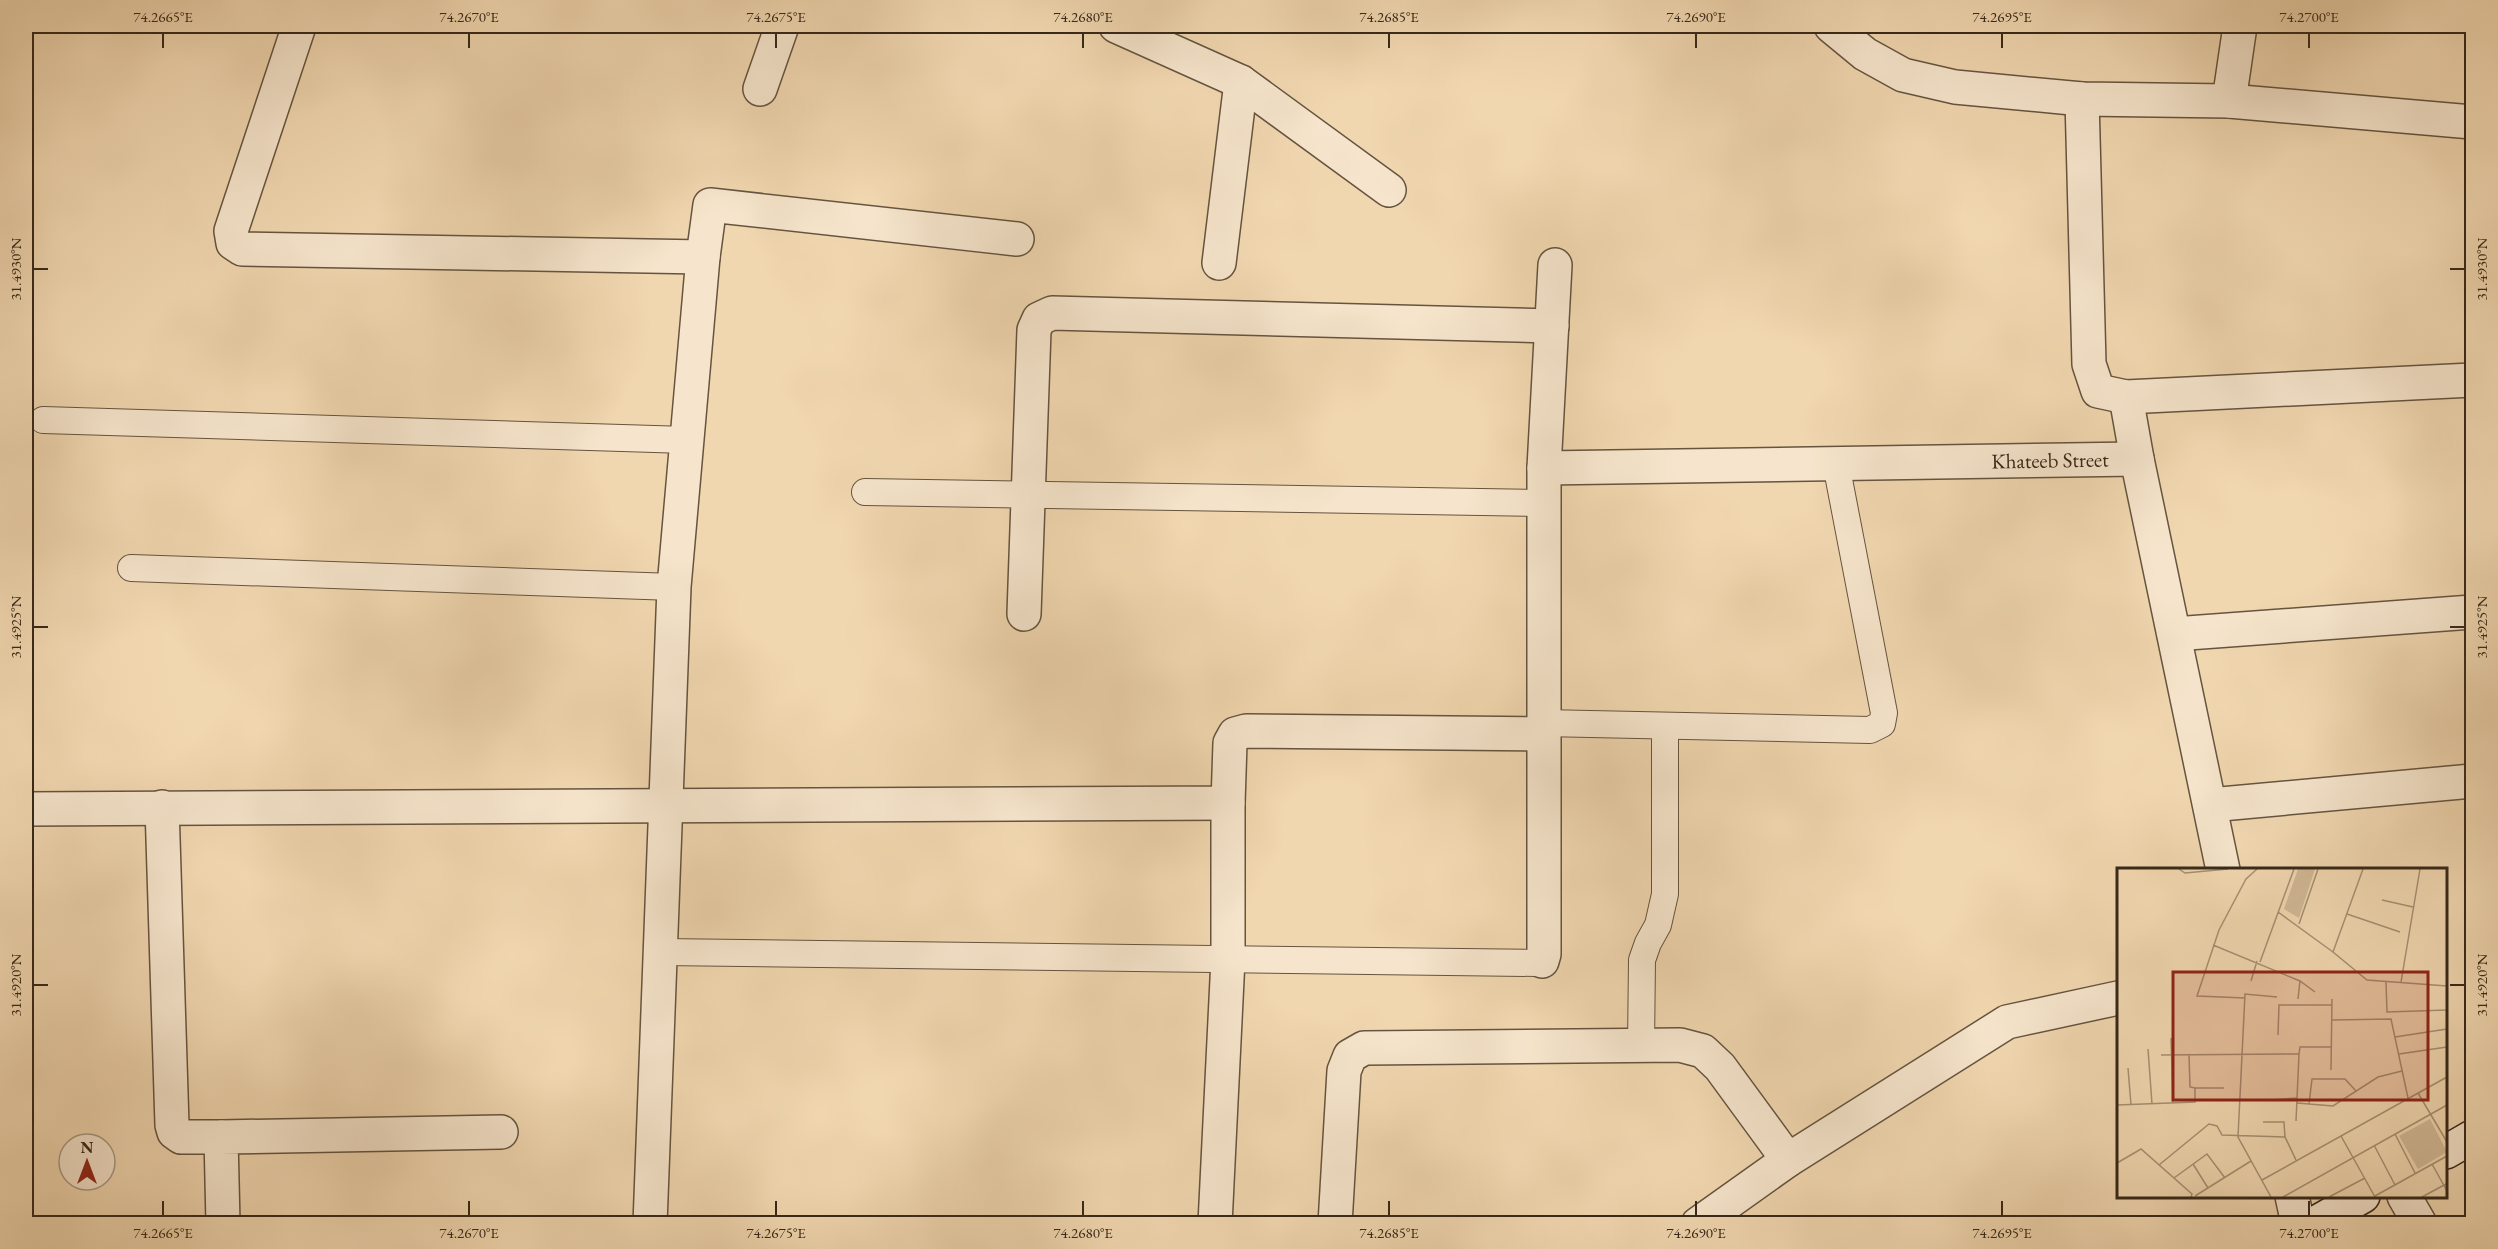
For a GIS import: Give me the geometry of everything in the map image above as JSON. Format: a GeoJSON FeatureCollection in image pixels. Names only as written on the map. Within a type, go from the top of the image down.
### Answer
{"type":"FeatureCollection","features":[{"type":"Feature","properties":{"kind":"street"},"geometry":{"type":"LineString","coordinates":[[299,26],[231,231],[232,243],[242,249],[703,257]]}},
{"type":"Feature","properties":{"kind":"street"},"geometry":{"type":"LineString","coordinates":[[760,89],[782,26]]}},
{"type":"Feature","properties":{"kind":"street"},"geometry":{"type":"LineString","coordinates":[[1116,26],[1241,82],[1389,190]]}},
{"type":"Feature","properties":{"kind":"street"},"geometry":{"type":"LineString","coordinates":[[1831,26],[1865,54],[1903,75],[1955,87],[2082,99],[2229,101],[2472,122]]}},
{"type":"Feature","properties":{"kind":"street"},"geometry":{"type":"LineString","coordinates":[[2229,101],[2240,26]]}},
{"type":"Feature","properties":{"kind":"street"},"geometry":{"type":"LineString","coordinates":[[1219,263],[1241,82]]}},
{"type":"Feature","properties":{"kind":"street"},"geometry":{"type":"LineString","coordinates":[[2082,99],[2089,364],[2098,391],[2126,397],[2472,380]]}},
{"type":"Feature","properties":{"kind":"street"},"geometry":{"type":"LineString","coordinates":[[650,1224],[674,587],[707,212],[710,205],[717,204],[1017,239]]}},
{"type":"Feature","properties":{"kind":"street"},"geometry":{"type":"LineString","coordinates":[[1542,961],[1544,954],[1544,468],[1555,265]]}},
{"type":"Feature","properties":{"kind":"street"},"geometry":{"type":"LineString","coordinates":[[1024,614],[1034,330],[1039,319],[1053,313],[1552,326]]}},
{"type":"Feature","properties":{"kind":"street"},"geometry":{"type":"LineString","coordinates":[[2126,397],[2137,459]]}},
{"type":"Feature","properties":{"kind":"street","name":"Khateeb Street"},"geometry":{"type":"LineString","coordinates":[[1544,468],[2137,459],[2223,868]]}},
{"type":"Feature","properties":{"kind":"street"},"geometry":{"type":"LineString","coordinates":[[2174,634],[2472,612]]}},
{"type":"Feature","properties":{"kind":"street"},"geometry":{"type":"LineString","coordinates":[[1215,1224],[1228,959],[1230,743],[1235,734],[1246,731],[1543,728]]}},
{"type":"Feature","properties":{"kind":"street"},"geometry":{"type":"LineString","coordinates":[[2210,805],[2472,781]]}},
{"type":"Feature","properties":{"kind":"street"},"geometry":{"type":"LineString","coordinates":[[26,809],[1228,803]]}},
{"type":"Feature","properties":{"kind":"street"},"geometry":{"type":"LineString","coordinates":[[162,807],[174,1132],[181,1137],[501,1132]]}},
{"type":"Feature","properties":{"kind":"street"},"geometry":{"type":"LineString","coordinates":[[1698,1224],[1788,1160],[2007,1022],[2117,998]]}},
{"type":"Feature","properties":{"kind":"street"},"geometry":{"type":"LineString","coordinates":[[1335,1224],[1344,1071],[1350,1056],[1364,1048],[1680,1045],[1703,1052],[1720,1067],[1788,1160]]}},
{"type":"Feature","properties":{"kind":"street"},"geometry":{"type":"LineString","coordinates":[[221,1137],[223,1224]]}},
{"type":"Feature","properties":{"kind":"street"},"geometry":{"type":"LineString","coordinates":[[2447,1151],[2472,1137]]}},
{"type":"Feature","properties":{"kind":"street"},"geometry":{"type":"LineString","coordinates":[[2292,1198],[2298,1224]]}},
{"type":"Feature","properties":{"kind":"street"},"geometry":{"type":"LineString","coordinates":[[2314,1224],[2361,1198]]}},
{"type":"Feature","properties":{"kind":"street"},"geometry":{"type":"LineString","coordinates":[[2405,1198],[2420,1224]]}},
{"type":"Feature","properties":{"kind":"lane"},"geometry":{"type":"LineString","coordinates":[[43,420],[687,440]]}},
{"type":"Feature","properties":{"kind":"lane"},"geometry":{"type":"LineString","coordinates":[[1543,728],[1665,726],[1870,730],[1882,724],[1884,713],[1836,464]]}},
{"type":"Feature","properties":{"kind":"lane"},"geometry":{"type":"LineString","coordinates":[[866,492],[1544,503]]}},
{"type":"Feature","properties":{"kind":"lane"},"geometry":{"type":"LineString","coordinates":[[131,568],[674,587]]}},
{"type":"Feature","properties":{"kind":"lane"},"geometry":{"type":"LineString","coordinates":[[1641,1046],[1642,960],[1648,943],[1658,926],[1665,894],[1665,726]]}},
{"type":"Feature","properties":{"kind":"lane"},"geometry":{"type":"LineString","coordinates":[[662,952],[1536,963],[1542,961]]}}]}
